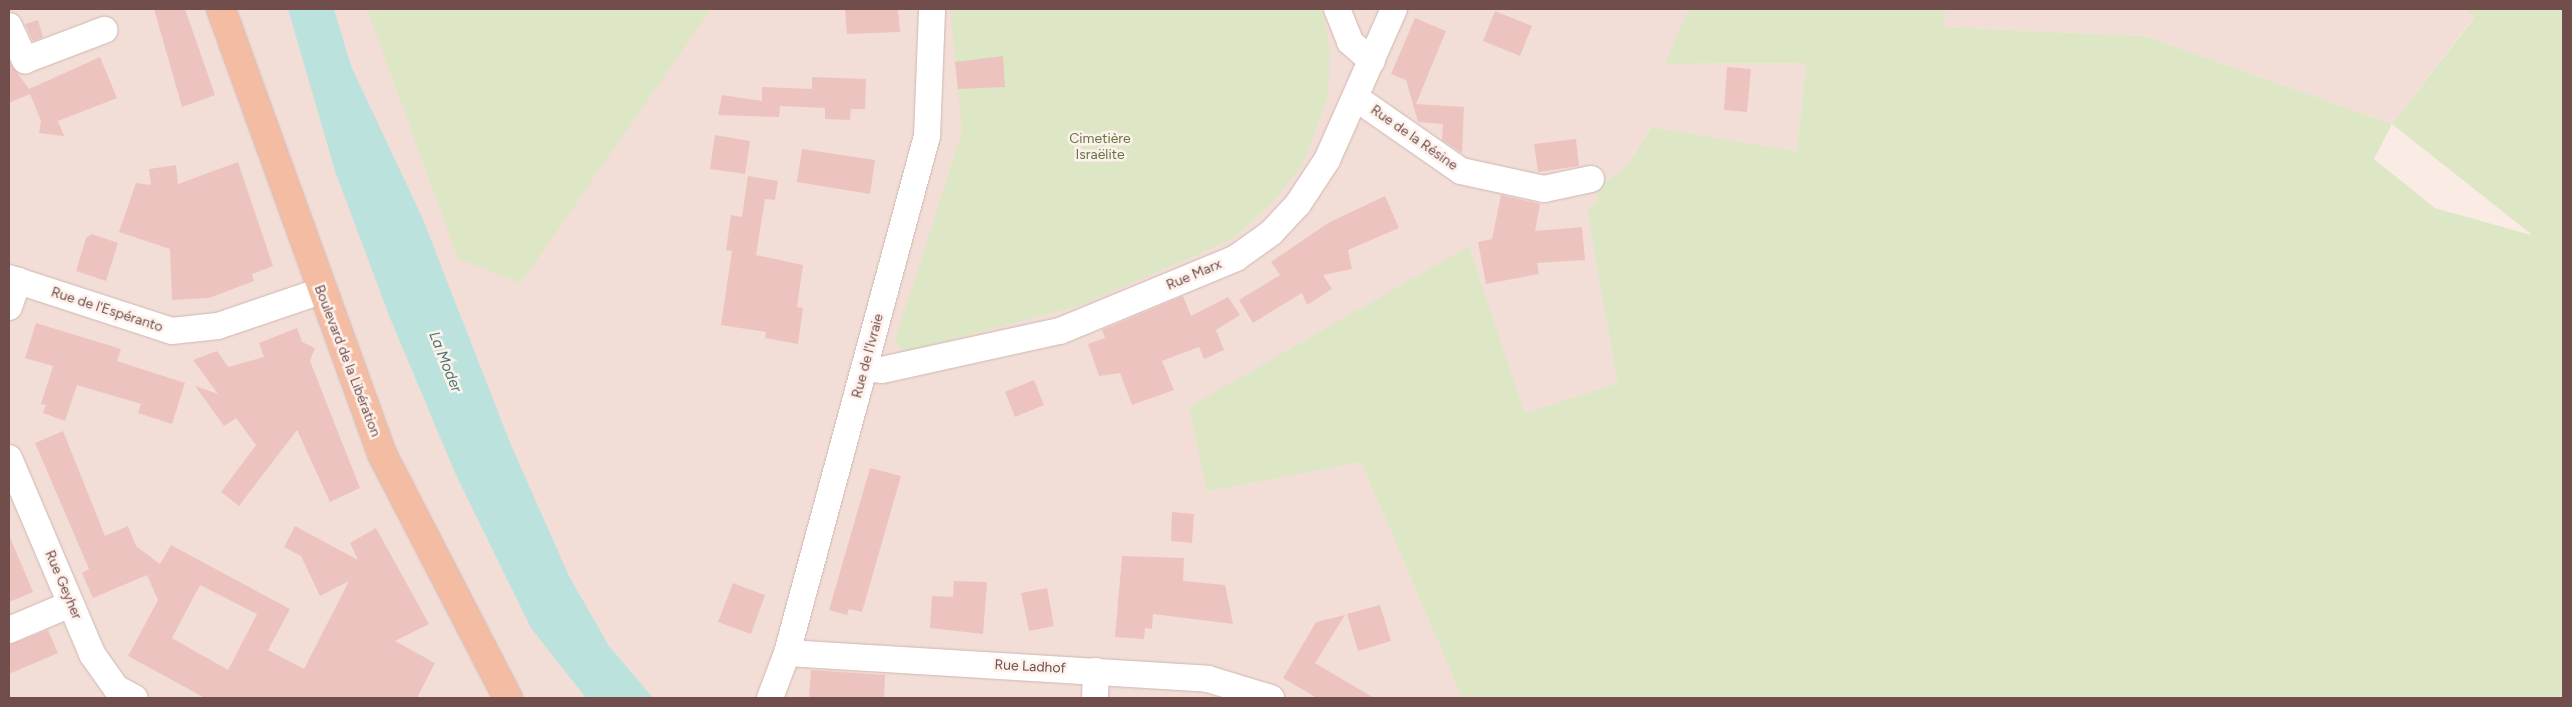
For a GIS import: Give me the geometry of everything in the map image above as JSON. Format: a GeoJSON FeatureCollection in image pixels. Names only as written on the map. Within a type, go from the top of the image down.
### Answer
{"type":"FeatureCollection","features":[{"type":"Feature","properties":{"kind":"main road","name":"Boulevard de la Libération"},"geometry":{"type":"LineString","coordinates":[[221,9],[321,291],[382,454],[508,698]]}},
{"type":"Feature","properties":{"kind":"street","name":"Rue de l'Ivraie"},"geometry":{"type":"LineString","coordinates":[[770,698],[787,653],[927,136],[932,9]]}},
{"type":"Feature","properties":{"kind":"street"},"geometry":{"type":"LineString","coordinates":[[1337,9],[1350,42],[1372,61]]}},
{"type":"Feature","properties":{"kind":"street","name":"Rue Marx"},"geometry":{"type":"LineString","coordinates":[[864,368],[882,370],[1060,331],[1236,258],[1271,233],[1298,204],[1327,160],[1394,9]]}},
{"type":"Feature","properties":{"kind":"street"},"geometry":{"type":"LineString","coordinates":[[9,26],[25,60],[104,30]]}},
{"type":"Feature","properties":{"kind":"street","name":"Rue de la Résine"},"geometry":{"type":"LineString","coordinates":[[1356,98],[1461,171],[1544,189],[1591,179]]}},
{"type":"Feature","properties":{"kind":"street","name":"Rue de l'Espéranto"},"geometry":{"type":"LineString","coordinates":[[14,280],[172,331],[218,326],[321,291]]}},
{"type":"Feature","properties":{"kind":"street"},"geometry":{"type":"LineString","coordinates":[[9,307],[14,280]]}},
{"type":"Feature","properties":{"kind":"street","name":"Rue Geyher"},"geometry":{"type":"LineString","coordinates":[[9,458],[92,654],[116,688],[135,698]]}},
{"type":"Feature","properties":{"kind":"street"},"geometry":{"type":"LineString","coordinates":[[9,630],[71,604]]}},
{"type":"Feature","properties":{"kind":"street","name":"Rue Ladhof"},"geometry":{"type":"LineString","coordinates":[[787,653],[1208,679],[1271,698]]}},
{"type":"Feature","properties":{"kind":"street"},"geometry":{"type":"LineString","coordinates":[[1095,698],[1096,671]]}},
{"type":"Feature","properties":{"kind":"shaded area"},"geometry":{"type":"Polygon","coordinates":[[[9,9],[1688,9],[1666,64],[1806,63],[1797,151],[1652,127],[1625,169],[1595,188],[1598,201],[1587,210],[1617,383],[1525,413],[1469,246],[1207,492],[1361,462],[1462,698],[9,698],[9,9]]]}},
{"type":"Feature","properties":{"kind":"shaded area"},"geometry":{"type":"Polygon","coordinates":[[[1946,9],[2466,9],[2474,17],[2392,124],[2145,36],[1942,27],[1946,9]]]}},
{"type":"Feature","properties":{"kind":"green space"},"geometry":{"type":"Polygon","coordinates":[[[367,9],[711,9],[521,283],[458,259],[367,9]]]}},
{"type":"Feature","properties":{"kind":"green space","name":"Cimetière Israëlite"},"geometry":{"type":"Polygon","coordinates":[[[950,9],[1322,9],[1330,49],[1328,97],[1303,164],[1274,201],[1233,239],[1079,306],[904,352],[895,341],[962,131],[950,9]]]}},
{"type":"Feature","properties":{"kind":"green space"},"geometry":{"type":"Polygon","coordinates":[[[1688,9],[1946,9],[1943,27],[2145,36],[2392,124],[2474,18],[2466,9],[2563,9],[2563,698],[1462,698],[1361,462],[1207,492],[1189,407],[1469,246],[1525,413],[1617,383],[1587,210],[1598,201],[1595,188],[1625,169],[1652,127],[1797,151],[1806,63],[1665,64],[1688,9]],[[2392,124],[2374,159],[2435,208],[2531,234],[2392,124]]]}},
{"type":"Feature","properties":{"kind":"water","name":"La Moder"},"geometry":{"type":"Polygon","coordinates":[[[288,9],[334,9],[351,66],[422,217],[511,445],[569,576],[609,646],[653,698],[586,698],[531,628],[456,475],[390,318],[335,171],[288,9]]]}},
{"type":"Feature","properties":{"kind":"building"},"geometry":{"type":"Polygon","coordinates":[[[154,9],[185,9],[215,95],[182,107],[154,9]]]}},
{"type":"Feature","properties":{"kind":"building"},"geometry":{"type":"Polygon","coordinates":[[[845,9],[898,9],[900,32],[847,34],[845,9]]]}},
{"type":"Feature","properties":{"kind":"building"},"geometry":{"type":"Polygon","coordinates":[[[1495,11],[1532,26],[1520,56],[1483,41],[1495,11]]]}},
{"type":"Feature","properties":{"kind":"building"},"geometry":{"type":"Polygon","coordinates":[[[1415,18],[1446,31],[1416,104],[1464,107],[1462,153],[1442,140],[1443,124],[1418,122],[1406,80],[1391,74],[1415,18]]]}},
{"type":"Feature","properties":{"kind":"building"},"geometry":{"type":"Polygon","coordinates":[[[38,20],[43,37],[33,41],[25,24],[38,20]]]}},
{"type":"Feature","properties":{"kind":"building"},"geometry":{"type":"Polygon","coordinates":[[[1003,56],[1005,87],[958,89],[955,62],[1003,56]]]}},
{"type":"Feature","properties":{"kind":"building"},"geometry":{"type":"Polygon","coordinates":[[[100,57],[117,98],[58,121],[64,136],[39,133],[41,121],[30,94],[9,103],[9,61],[29,89],[100,57]]]}},
{"type":"Feature","properties":{"kind":"building"},"geometry":{"type":"Polygon","coordinates":[[[1727,67],[1751,69],[1747,112],[1724,110],[1727,67]]]}},
{"type":"Feature","properties":{"kind":"building"},"geometry":{"type":"Polygon","coordinates":[[[812,77],[866,79],[865,109],[851,109],[850,120],[825,119],[825,108],[780,106],[779,117],[718,115],[722,95],[762,101],[762,87],[812,89],[812,77]]]}},
{"type":"Feature","properties":{"kind":"building"},"geometry":{"type":"Polygon","coordinates":[[[715,135],[750,141],[745,174],[710,169],[715,135]]]}},
{"type":"Feature","properties":{"kind":"building"},"geometry":{"type":"Polygon","coordinates":[[[1576,139],[1579,166],[1538,172],[1534,144],[1576,139]]]}},
{"type":"Feature","properties":{"kind":"building"},"geometry":{"type":"Polygon","coordinates":[[[802,149],[875,160],[870,194],[797,182],[802,149]]]}},
{"type":"Feature","properties":{"kind":"building"},"geometry":{"type":"Polygon","coordinates":[[[238,162],[273,266],[252,274],[254,281],[209,298],[172,300],[170,249],[119,232],[136,183],[151,185],[149,169],[176,165],[178,184],[238,162]]]}},
{"type":"Feature","properties":{"kind":"building"},"geometry":{"type":"Polygon","coordinates":[[[748,176],[778,181],[775,200],[765,199],[756,255],[803,265],[797,307],[803,308],[798,344],[765,338],[766,332],[721,325],[732,251],[726,250],[731,215],[742,217],[748,176]]]}},
{"type":"Feature","properties":{"kind":"building"},"geometry":{"type":"Polygon","coordinates":[[[1501,195],[1540,204],[1535,231],[1582,227],[1585,260],[1537,263],[1539,274],[1486,284],[1478,242],[1492,239],[1501,195]]]}},
{"type":"Feature","properties":{"kind":"building"},"geometry":{"type":"Polygon","coordinates":[[[1385,196],[1399,228],[1348,250],[1352,269],[1323,275],[1332,289],[1307,305],[1302,293],[1253,323],[1239,300],[1280,275],[1271,262],[1328,223],[1385,196]]]}},
{"type":"Feature","properties":{"kind":"building"},"geometry":{"type":"Polygon","coordinates":[[[92,234],[118,243],[106,281],[76,271],[86,238],[92,234]]]}},
{"type":"Feature","properties":{"kind":"building"},"geometry":{"type":"Polygon","coordinates":[[[1183,296],[1191,316],[1228,297],[1240,315],[1216,330],[1224,350],[1204,359],[1199,347],[1162,361],[1174,390],[1132,405],[1120,373],[1099,376],[1088,344],[1105,338],[1102,330],[1183,296]]]}},
{"type":"Feature","properties":{"kind":"building"},"geometry":{"type":"Polygon","coordinates":[[[36,323],[121,349],[117,361],[185,383],[172,424],[138,413],[141,404],[77,385],[65,421],[43,413],[46,405],[41,404],[53,366],[25,358],[36,323]]]}},
{"type":"Feature","properties":{"kind":"building"},"geometry":{"type":"Polygon","coordinates":[[[297,328],[302,342],[315,348],[310,361],[360,488],[330,502],[297,430],[239,506],[221,492],[256,445],[236,418],[224,426],[195,386],[218,394],[193,360],[217,351],[228,367],[264,357],[259,343],[297,328]]]}},
{"type":"Feature","properties":{"kind":"building"},"geometry":{"type":"Polygon","coordinates":[[[1034,380],[1044,405],[1015,417],[1005,392],[1034,380]]]}},
{"type":"Feature","properties":{"kind":"building"},"geometry":{"type":"Polygon","coordinates":[[[63,431],[105,536],[128,526],[136,546],[160,564],[171,545],[290,609],[268,650],[304,669],[349,581],[320,596],[301,556],[284,547],[295,526],[358,560],[350,543],[376,528],[429,624],[395,641],[435,663],[417,698],[205,698],[128,656],[158,600],[147,575],[93,598],[82,573],[89,569],[35,443],[63,431]],[[200,585],[172,638],[228,670],[257,614],[200,585]]]}},
{"type":"Feature","properties":{"kind":"building"},"geometry":{"type":"Polygon","coordinates":[[[870,468],[901,476],[862,612],[849,609],[847,615],[829,610],[870,468]]]}},
{"type":"Feature","properties":{"kind":"building"},"geometry":{"type":"Polygon","coordinates":[[[1172,512],[1194,514],[1192,543],[1171,541],[1172,512]]]}},
{"type":"Feature","properties":{"kind":"building"},"geometry":{"type":"Polygon","coordinates":[[[9,535],[33,592],[9,602],[9,535]]]}},
{"type":"Feature","properties":{"kind":"building"},"geometry":{"type":"Polygon","coordinates":[[[1122,556],[1184,558],[1183,581],[1225,585],[1233,624],[1153,614],[1152,629],[1145,628],[1144,639],[1115,637],[1122,556]]]}},
{"type":"Feature","properties":{"kind":"building"},"geometry":{"type":"Polygon","coordinates":[[[954,581],[987,582],[983,634],[930,628],[932,596],[953,597],[954,581]]]}},
{"type":"Feature","properties":{"kind":"building"},"geometry":{"type":"Polygon","coordinates":[[[733,583],[765,595],[751,634],[718,622],[733,583]]]}},
{"type":"Feature","properties":{"kind":"building"},"geometry":{"type":"Polygon","coordinates":[[[1047,588],[1054,626],[1029,631],[1021,593],[1047,588]]]}},
{"type":"Feature","properties":{"kind":"building"},"geometry":{"type":"Polygon","coordinates":[[[1380,605],[1391,641],[1358,651],[1347,614],[1380,605]]]}},
{"type":"Feature","properties":{"kind":"building"},"geometry":{"type":"Polygon","coordinates":[[[1345,615],[1315,663],[1374,698],[1317,698],[1283,678],[1316,622],[1345,615]]]}},
{"type":"Feature","properties":{"kind":"building"},"geometry":{"type":"Polygon","coordinates":[[[48,630],[58,653],[9,674],[9,645],[48,630]]]}},
{"type":"Feature","properties":{"kind":"building"},"geometry":{"type":"Polygon","coordinates":[[[811,670],[885,675],[884,698],[809,698],[811,670]]]}}]}
